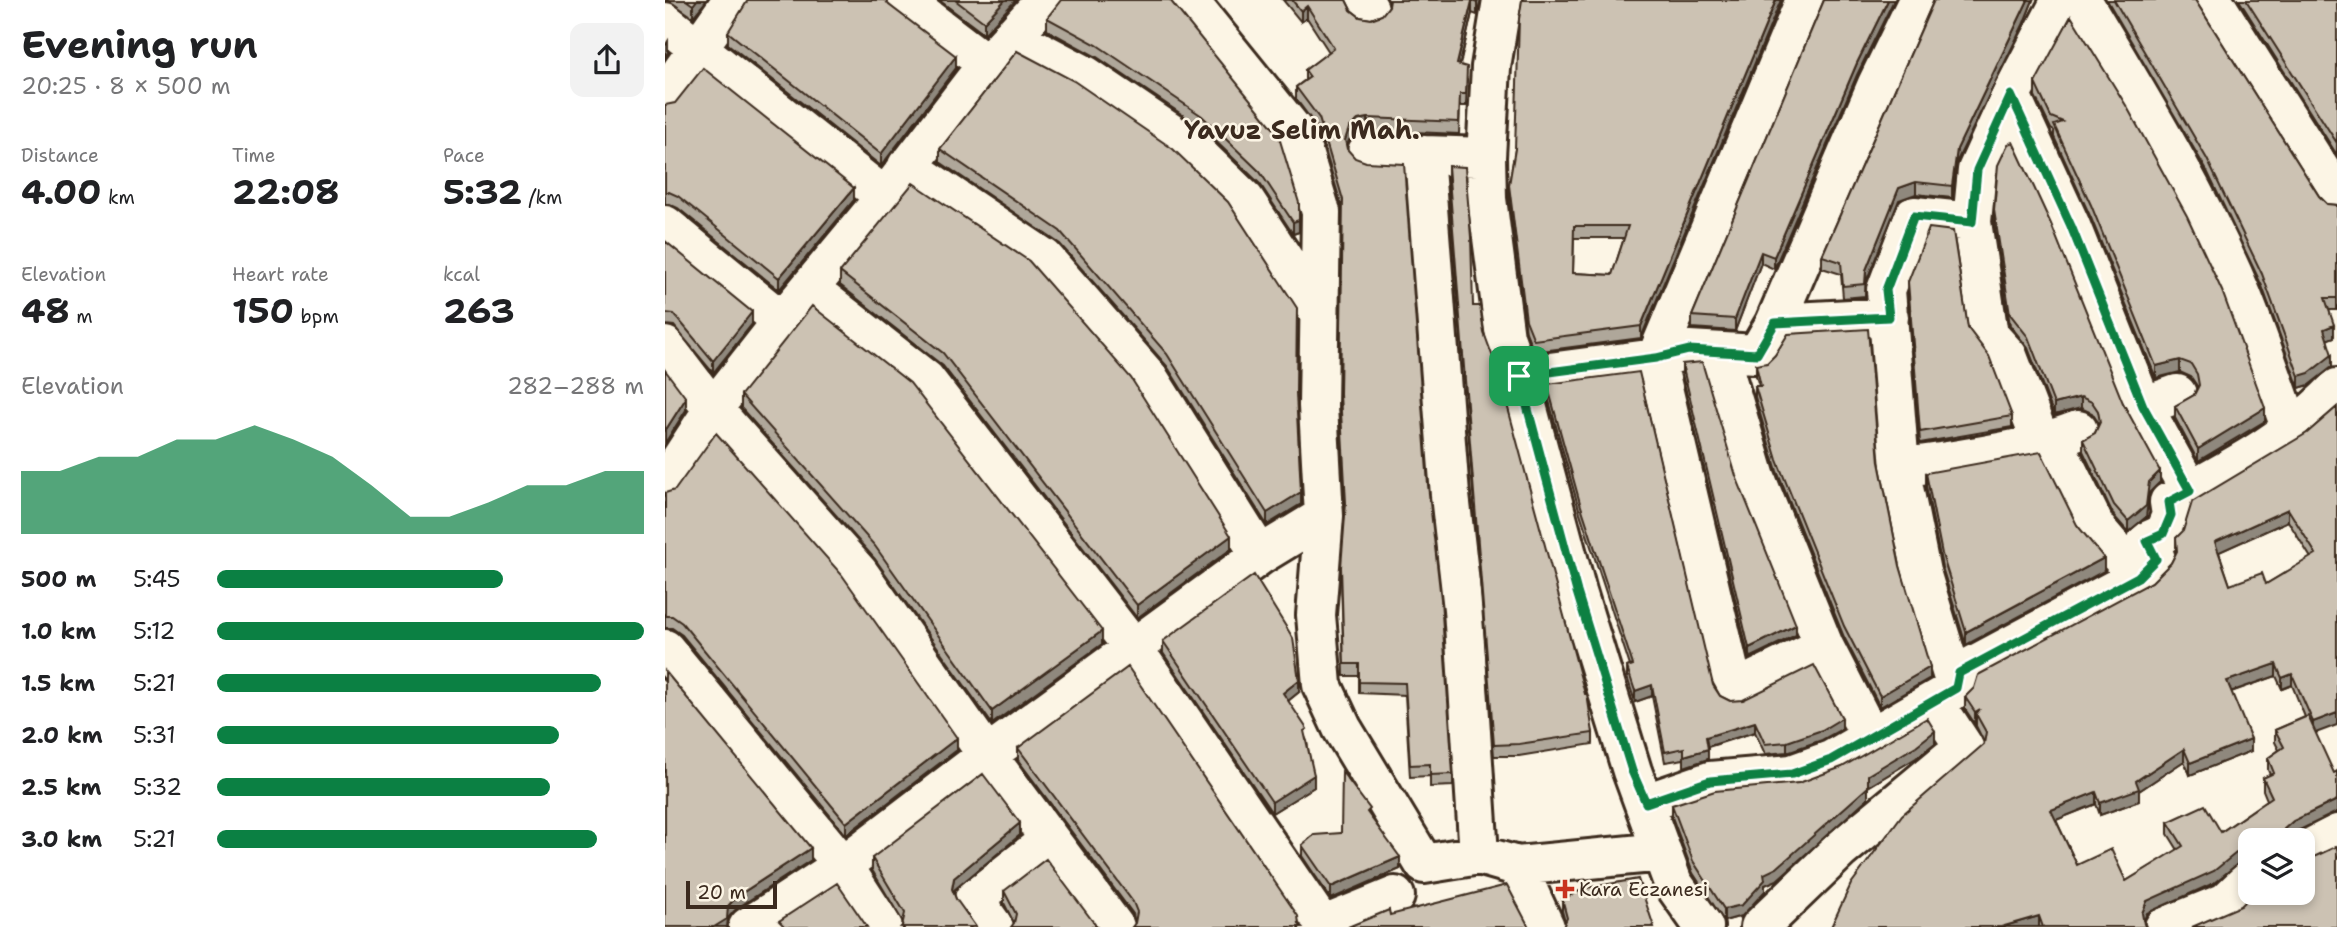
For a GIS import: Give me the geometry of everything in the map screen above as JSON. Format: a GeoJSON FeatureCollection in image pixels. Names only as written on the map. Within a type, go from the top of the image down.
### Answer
{"type":"FeatureCollection","features":[{"type":"Feature","properties":{"kind":"street"},"geometry":{"type":"LineString","coordinates":[[665,95],[732,0]]}},
{"type":"Feature","properties":{"kind":"street"},"geometry":{"type":"LineString","coordinates":[[903,0],[999,50],[1085,75],[1187,144],[1245,200],[1317,310]]}},
{"type":"Feature","properties":{"kind":"street"},"geometry":{"type":"LineString","coordinates":[[669,468],[782,321],[885,197],[999,50],[1045,0]]}},
{"type":"Feature","properties":{"kind":"street"},"geometry":{"type":"LineString","coordinates":[[1188,0],[1298,136],[1321,212],[1317,310],[1318,406],[1324,516],[1315,615],[1322,685],[1342,728],[1424,864]]}},
{"type":"Feature","properties":{"kind":"street"},"geometry":{"type":"LineString","coordinates":[[1502,0],[1491,67],[1486,157],[1487,199],[1505,337],[1519,376],[1577,592],[1632,771],[1646,803],[1673,883],[1704,927]]}},
{"type":"Feature","properties":{"kind":"street"},"geometry":{"type":"LineString","coordinates":[[1805,0],[1656,358],[1734,691],[1824,646]]}},
{"type":"Feature","properties":{"kind":"street"},"geometry":{"type":"LineString","coordinates":[[1519,376],[1656,358],[1689,350],[1757,354],[1775,323],[1877,84],[1918,0]]}},
{"type":"Feature","properties":{"kind":"street"},"geometry":{"type":"LineString","coordinates":[[2061,0],[2011,95],[1977,170],[1972,222],[1989,335],[2008,356],[2057,437],[2096,528],[2138,577]]}},
{"type":"Feature","properties":{"kind":"street"},"geometry":{"type":"LineString","coordinates":[[2082,0],[2145,106],[2215,237],[2241,295],[2291,430]]}},
{"type":"Feature","properties":{"kind":"street"},"geometry":{"type":"LineString","coordinates":[[2213,0],[2337,196]]}},
{"type":"Feature","properties":{"kind":"street"},"geometry":{"type":"LineString","coordinates":[[665,22],[885,197]]}},
{"type":"Feature","properties":{"kind":"street"},"geometry":{"type":"LineString","coordinates":[[2011,95],[2071,226],[2160,400],[2190,491]]}},
{"type":"Feature","properties":{"kind":"street"},"geometry":{"type":"LineString","coordinates":[[1367,152],[1486,157]]}},
{"type":"Feature","properties":{"kind":"street"},"geometry":{"type":"LineString","coordinates":[[1424,155],[1450,495],[1463,609],[1479,855]]}},
{"type":"Feature","properties":{"kind":"street"},"geometry":{"type":"LineString","coordinates":[[907,166],[1044,258],[1149,378],[1261,555]]}},
{"type":"Feature","properties":{"kind":"street"},"geometry":{"type":"LineString","coordinates":[[1956,688],[1921,572],[1900,468],[1886,290],[1914,216],[1972,222]]}},
{"type":"Feature","properties":{"kind":"street"},"geometry":{"type":"LineString","coordinates":[[665,225],[782,321]]}},
{"type":"Feature","properties":{"kind":"street"},"geometry":{"type":"LineString","coordinates":[[810,289],[926,380],[1134,649],[1320,926],[1399,912],[1424,864]]}},
{"type":"Feature","properties":{"kind":"street"},"geometry":{"type":"LineString","coordinates":[[1775,323],[1889,317]]}},
{"type":"Feature","properties":{"kind":"street"},"geometry":{"type":"LineString","coordinates":[[665,346],[713,409],[859,573],[986,755],[1115,927]]}},
{"type":"Feature","properties":{"kind":"street"},"geometry":{"type":"LineString","coordinates":[[1719,353],[1756,478],[1824,646],[1870,736]]}},
{"type":"Feature","properties":{"kind":"street"},"geometry":{"type":"LineString","coordinates":[[1760,927],[1841,849],[1964,747],[1936,704],[1956,688],[1959,673],[2138,577],[2156,559],[2147,541],[2163,534],[2171,515],[2169,502],[2235,469],[2291,430],[2337,388]]}},
{"type":"Feature","properties":{"kind":"street"},"geometry":{"type":"LineString","coordinates":[[1900,468],[1994,453],[2057,437]]}},
{"type":"Feature","properties":{"kind":"street"},"geometry":{"type":"LineString","coordinates":[[748,927],[843,865],[986,755],[1261,555],[1324,516]]}},
{"type":"Feature","properties":{"kind":"street"},"geometry":{"type":"LineString","coordinates":[[665,649],[843,865],[883,927]]}},
{"type":"Feature","properties":{"kind":"street"},"geometry":{"type":"LineString","coordinates":[[1646,803],[1710,781],[1792,774],[1831,760],[1956,688]]}},
{"type":"Feature","properties":{"kind":"street"},"geometry":{"type":"LineString","coordinates":[[2315,846],[2337,834]]}},
{"type":"Feature","properties":{"kind":"street"},"geometry":{"type":"LineString","coordinates":[[994,927],[974,899],[1049,839]]}},
{"type":"Feature","properties":{"kind":"street"},"geometry":{"type":"LineString","coordinates":[[1424,864],[1479,855],[1517,866],[1662,852]]}},
{"type":"Feature","properties":{"kind":"street"},"geometry":{"type":"LineString","coordinates":[[1517,866],[1545,927]]}},
{"type":"Feature","properties":{"kind":"street"},"geometry":{"type":"LineString","coordinates":[[2164,927],[2226,902],[2238,890]]}},
{"type":"Feature","properties":{"kind":"building"},"geometry":{"type":"Polygon","coordinates":[[[748,0],[885,0],[956,56],[881,154],[728,32],[748,0]]]}},
{"type":"Feature","properties":{"kind":"building"},"geometry":{"type":"Polygon","coordinates":[[[955,0],[1005,0],[984,22],[955,0]]]}},
{"type":"Feature","properties":{"kind":"building"},"geometry":{"type":"Polygon","coordinates":[[[1061,0],[1170,0],[1278,134],[1299,203],[1299,220],[1293,222],[1260,172],[1202,116],[1097,45],[1047,18],[1061,0]]]}},
{"type":"Feature","properties":{"kind":"building"},"geometry":{"type":"Polygon","coordinates":[[[1292,0],[1346,0],[1351,10],[1360,17],[1371,19],[1382,15],[1390,0],[1478,0],[1477,3],[1472,1],[1457,64],[1467,67],[1466,94],[1460,94],[1459,122],[1368,118],[1358,120],[1349,128],[1345,140],[1347,149],[1355,158],[1366,162],[1404,164],[1453,774],[1430,775],[1430,764],[1410,765],[1405,683],[1359,682],[1359,664],[1344,664],[1341,567],[1346,503],[1340,394],[1343,200],[1319,118],[1296,87],[1310,77],[1305,70],[1334,48],[1307,6],[1301,11],[1292,0]]]}},
{"type":"Feature","properties":{"kind":"building"},"geometry":{"type":"Polygon","coordinates":[[[1522,0],[1776,0],[1641,326],[1534,340],[1526,320],[1509,185],[1515,149],[1519,19],[1522,0]],[[1574,226],[1573,273],[1612,275],[1628,226],[1574,226]]]}},
{"type":"Feature","properties":{"kind":"building"},"geometry":{"type":"Polygon","coordinates":[[[1824,0],[1888,0],[1857,63],[1774,257],[1761,252],[1735,319],[1692,316],[1824,0]]]}},
{"type":"Feature","properties":{"kind":"building"},"geometry":{"type":"Polygon","coordinates":[[[1934,0],[2028,0],[1957,149],[1952,186],[1916,182],[1899,188],[1866,270],[1865,284],[1843,286],[1841,262],[1822,256],[1934,0]]]}},
{"type":"Feature","properties":{"kind":"building"},"geometry":{"type":"Polygon","coordinates":[[[2114,0],[2195,0],[2319,196],[2327,204],[2337,205],[2337,298],[2325,298],[2334,325],[2324,329],[2332,355],[2309,373],[2299,376],[2262,274],[2207,159],[2114,0]]]}},
{"type":"Feature","properties":{"kind":"building"},"geometry":{"type":"Polygon","coordinates":[[[2246,0],[2337,0],[2337,143],[2246,0]]]}},
{"type":"Feature","properties":{"kind":"building"},"geometry":{"type":"Polygon","coordinates":[[[2071,16],[2127,107],[2187,216],[2222,291],[2265,408],[2198,449],[2175,406],[2194,395],[2199,385],[2197,374],[2191,364],[2180,360],[2156,366],[2091,205],[2054,125],[2063,122],[2051,117],[2035,83],[2071,16]]]}},
{"type":"Feature","properties":{"kind":"building"},"geometry":{"type":"Polygon","coordinates":[[[1017,51],[1074,81],[1173,149],[1228,202],[1297,308],[1296,393],[1301,492],[1267,513],[1167,354],[1060,231],[940,149],[1017,51]]]}},
{"type":"Feature","properties":{"kind":"building"},"geometry":{"type":"Polygon","coordinates":[[[703,68],[854,188],[779,278],[678,196],[665,192],[665,105],[675,103],[703,68]]]}},
{"type":"Feature","properties":{"kind":"building"},"geometry":{"type":"Polygon","coordinates":[[[2013,142],[2051,224],[2123,403],[2160,471],[2149,482],[2146,506],[2128,521],[2114,505],[2083,440],[2095,433],[2100,422],[2098,411],[2092,402],[2081,397],[2054,404],[2028,337],[2010,314],[1994,210],[1998,165],[2008,144],[2013,142]]]}},
{"type":"Feature","properties":{"kind":"building"},"geometry":{"type":"Polygon","coordinates":[[[1448,166],[1465,167],[1473,306],[1480,306],[1484,333],[1498,371],[1587,694],[1593,733],[1494,745],[1448,166]]]}},
{"type":"Feature","properties":{"kind":"building"},"geometry":{"type":"Polygon","coordinates":[[[913,183],[1029,261],[1131,378],[1231,536],[1137,605],[943,353],[840,272],[913,183]]]}},
{"type":"Feature","properties":{"kind":"building"},"geometry":{"type":"Polygon","coordinates":[[[1929,228],[1953,231],[1968,328],[1989,356],[2012,416],[1920,432],[1908,282],[1929,228]]]}},
{"type":"Feature","properties":{"kind":"building"},"geometry":{"type":"Polygon","coordinates":[[[665,241],[752,312],[713,361],[674,314],[665,313],[665,241]]]}},
{"type":"Feature","properties":{"kind":"building"},"geometry":{"type":"Polygon","coordinates":[[[812,306],[910,383],[1102,631],[992,711],[875,546],[741,395],[812,306]]]}},
{"type":"Feature","properties":{"kind":"building"},"geometry":{"type":"Polygon","coordinates":[[[1868,329],[1879,462],[1900,566],[1930,667],[1880,696],[1844,626],[1777,460],[1755,386],[1761,386],[1756,365],[1767,363],[1788,334],[1868,329]]]}},
{"type":"Feature","properties":{"kind":"building"},"geometry":{"type":"Polygon","coordinates":[[[1702,362],[1736,476],[1796,625],[1749,648],[1682,364],[1702,362]]]}},
{"type":"Feature","properties":{"kind":"building"},"geometry":{"type":"Polygon","coordinates":[[[665,370],[686,398],[665,431],[665,370]]]}},
{"type":"Feature","properties":{"kind":"building"},"geometry":{"type":"Polygon","coordinates":[[[1639,372],[1713,685],[1720,696],[1730,701],[1743,700],[1814,665],[1842,718],[1822,730],[1787,742],[1765,744],[1755,722],[1706,737],[1708,749],[1684,756],[1684,748],[1665,752],[1652,685],[1635,691],[1627,667],[1633,665],[1580,503],[1547,384],[1639,372]]]}},
{"type":"Feature","properties":{"kind":"building"},"geometry":{"type":"Polygon","coordinates":[[[2337,407],[2337,713],[2313,722],[2292,674],[2282,678],[2276,664],[2227,681],[2251,739],[2190,763],[2184,749],[2136,781],[2139,789],[2100,803],[2096,792],[2051,810],[2077,865],[2111,849],[2126,881],[2183,846],[2168,822],[2205,805],[2221,832],[2272,797],[2263,778],[2274,773],[2268,758],[2284,747],[2275,730],[2308,716],[2334,773],[2337,771],[2337,800],[2293,821],[2285,828],[2238,828],[2238,852],[2214,871],[2147,901],[2142,913],[2146,927],[2043,927],[2039,916],[2001,927],[1831,927],[1851,884],[1902,815],[1984,744],[1986,732],[1976,714],[1980,709],[1975,712],[1965,697],[1974,688],[1978,675],[2152,582],[2171,563],[2177,551],[2176,538],[2183,531],[2192,502],[2307,433],[2337,407]],[[2288,509],[2215,542],[2230,585],[2262,573],[2266,584],[2316,554],[2288,509]]]}},
{"type":"Feature","properties":{"kind":"building"},"geometry":{"type":"Polygon","coordinates":[[[716,433],[842,575],[957,738],[846,823],[682,623],[672,616],[665,616],[665,493],[675,490],[716,433]]]}},
{"type":"Feature","properties":{"kind":"building"},"geometry":{"type":"Polygon","coordinates":[[[2041,452],[2077,525],[2104,558],[1966,632],[1942,554],[1926,473],[2041,452]]]}},
{"type":"Feature","properties":{"kind":"building"},"geometry":{"type":"Polygon","coordinates":[[[1254,575],[1293,638],[1299,680],[1283,693],[1307,729],[1304,731],[1314,775],[1272,802],[1163,641],[1254,575]]]}},
{"type":"Feature","properties":{"kind":"building"},"geometry":{"type":"Polygon","coordinates":[[[1128,667],[1298,916],[1302,927],[1132,927],[1137,912],[1133,902],[1018,748],[1128,667]]]}},
{"type":"Feature","properties":{"kind":"building"},"geometry":{"type":"Polygon","coordinates":[[[665,671],[811,848],[736,897],[728,906],[727,919],[714,927],[665,927],[665,671]]]}},
{"type":"Feature","properties":{"kind":"building"},"geometry":{"type":"Polygon","coordinates":[[[1927,718],[1935,731],[1916,746],[1868,775],[1868,787],[1777,868],[1764,874],[1765,880],[1742,905],[1724,909],[1693,861],[1672,805],[1715,791],[1799,783],[1842,767],[1927,718]]]}},
{"type":"Feature","properties":{"kind":"building"},"geometry":{"type":"Polygon","coordinates":[[[1342,772],[1370,809],[1367,812],[1400,857],[1331,887],[1302,845],[1314,835],[1341,833],[1342,772]]]}},
{"type":"Feature","properties":{"kind":"building"},"geometry":{"type":"Polygon","coordinates":[[[983,774],[1020,823],[954,878],[952,889],[956,899],[976,927],[901,927],[905,913],[872,858],[983,774]]]}},
{"type":"Feature","properties":{"kind":"building"},"geometry":{"type":"Polygon","coordinates":[[[2337,846],[2337,927],[2192,927],[2242,905],[2315,905],[2315,856],[2337,846]]]}},
{"type":"Feature","properties":{"kind":"building"},"geometry":{"type":"Polygon","coordinates":[[[1046,859],[1097,927],[1011,927],[1016,914],[1004,891],[1046,859]]]}},
{"type":"Feature","properties":{"kind":"building"},"geometry":{"type":"Polygon","coordinates":[[[1638,879],[1654,927],[1563,927],[1567,918],[1562,899],[1586,888],[1638,879]]]}},
{"type":"Feature","properties":{"kind":"building"},"geometry":{"type":"Polygon","coordinates":[[[837,883],[867,927],[785,927],[779,921],[837,883]]]}},
{"type":"Feature","properties":{"kind":"building"},"geometry":{"type":"Polygon","coordinates":[[[1507,885],[1529,927],[1348,927],[1389,910],[1390,915],[1507,885]]]}},
{"type":"Feature","properties":{"kind":"place","name":"Kara Eczanesi"},"geometry":{"type":"Point","coordinates":[1565,889]}},
{"type":"Feature","properties":{"kind":"district","name":"Yavuz Selim Mah."},"geometry":{"type":"Point","coordinates":[1302,130]}},
{"type":"Feature","properties":{"kind":"route"},"geometry":{"type":"LineString","coordinates":[[2011,95],[2071,226],[2143,406],[2190,491],[2169,502],[2171,515],[2163,534],[2147,541],[2156,559],[2138,577],[1959,673],[1956,688],[1831,760],[1792,774],[1710,781],[1646,803],[1632,771],[1577,592],[1519,376],[1656,358],[1689,350],[1757,354],[1775,323],[1889,317],[1886,290],[1914,216],[1972,222],[1977,170],[2011,95]]}}]}
